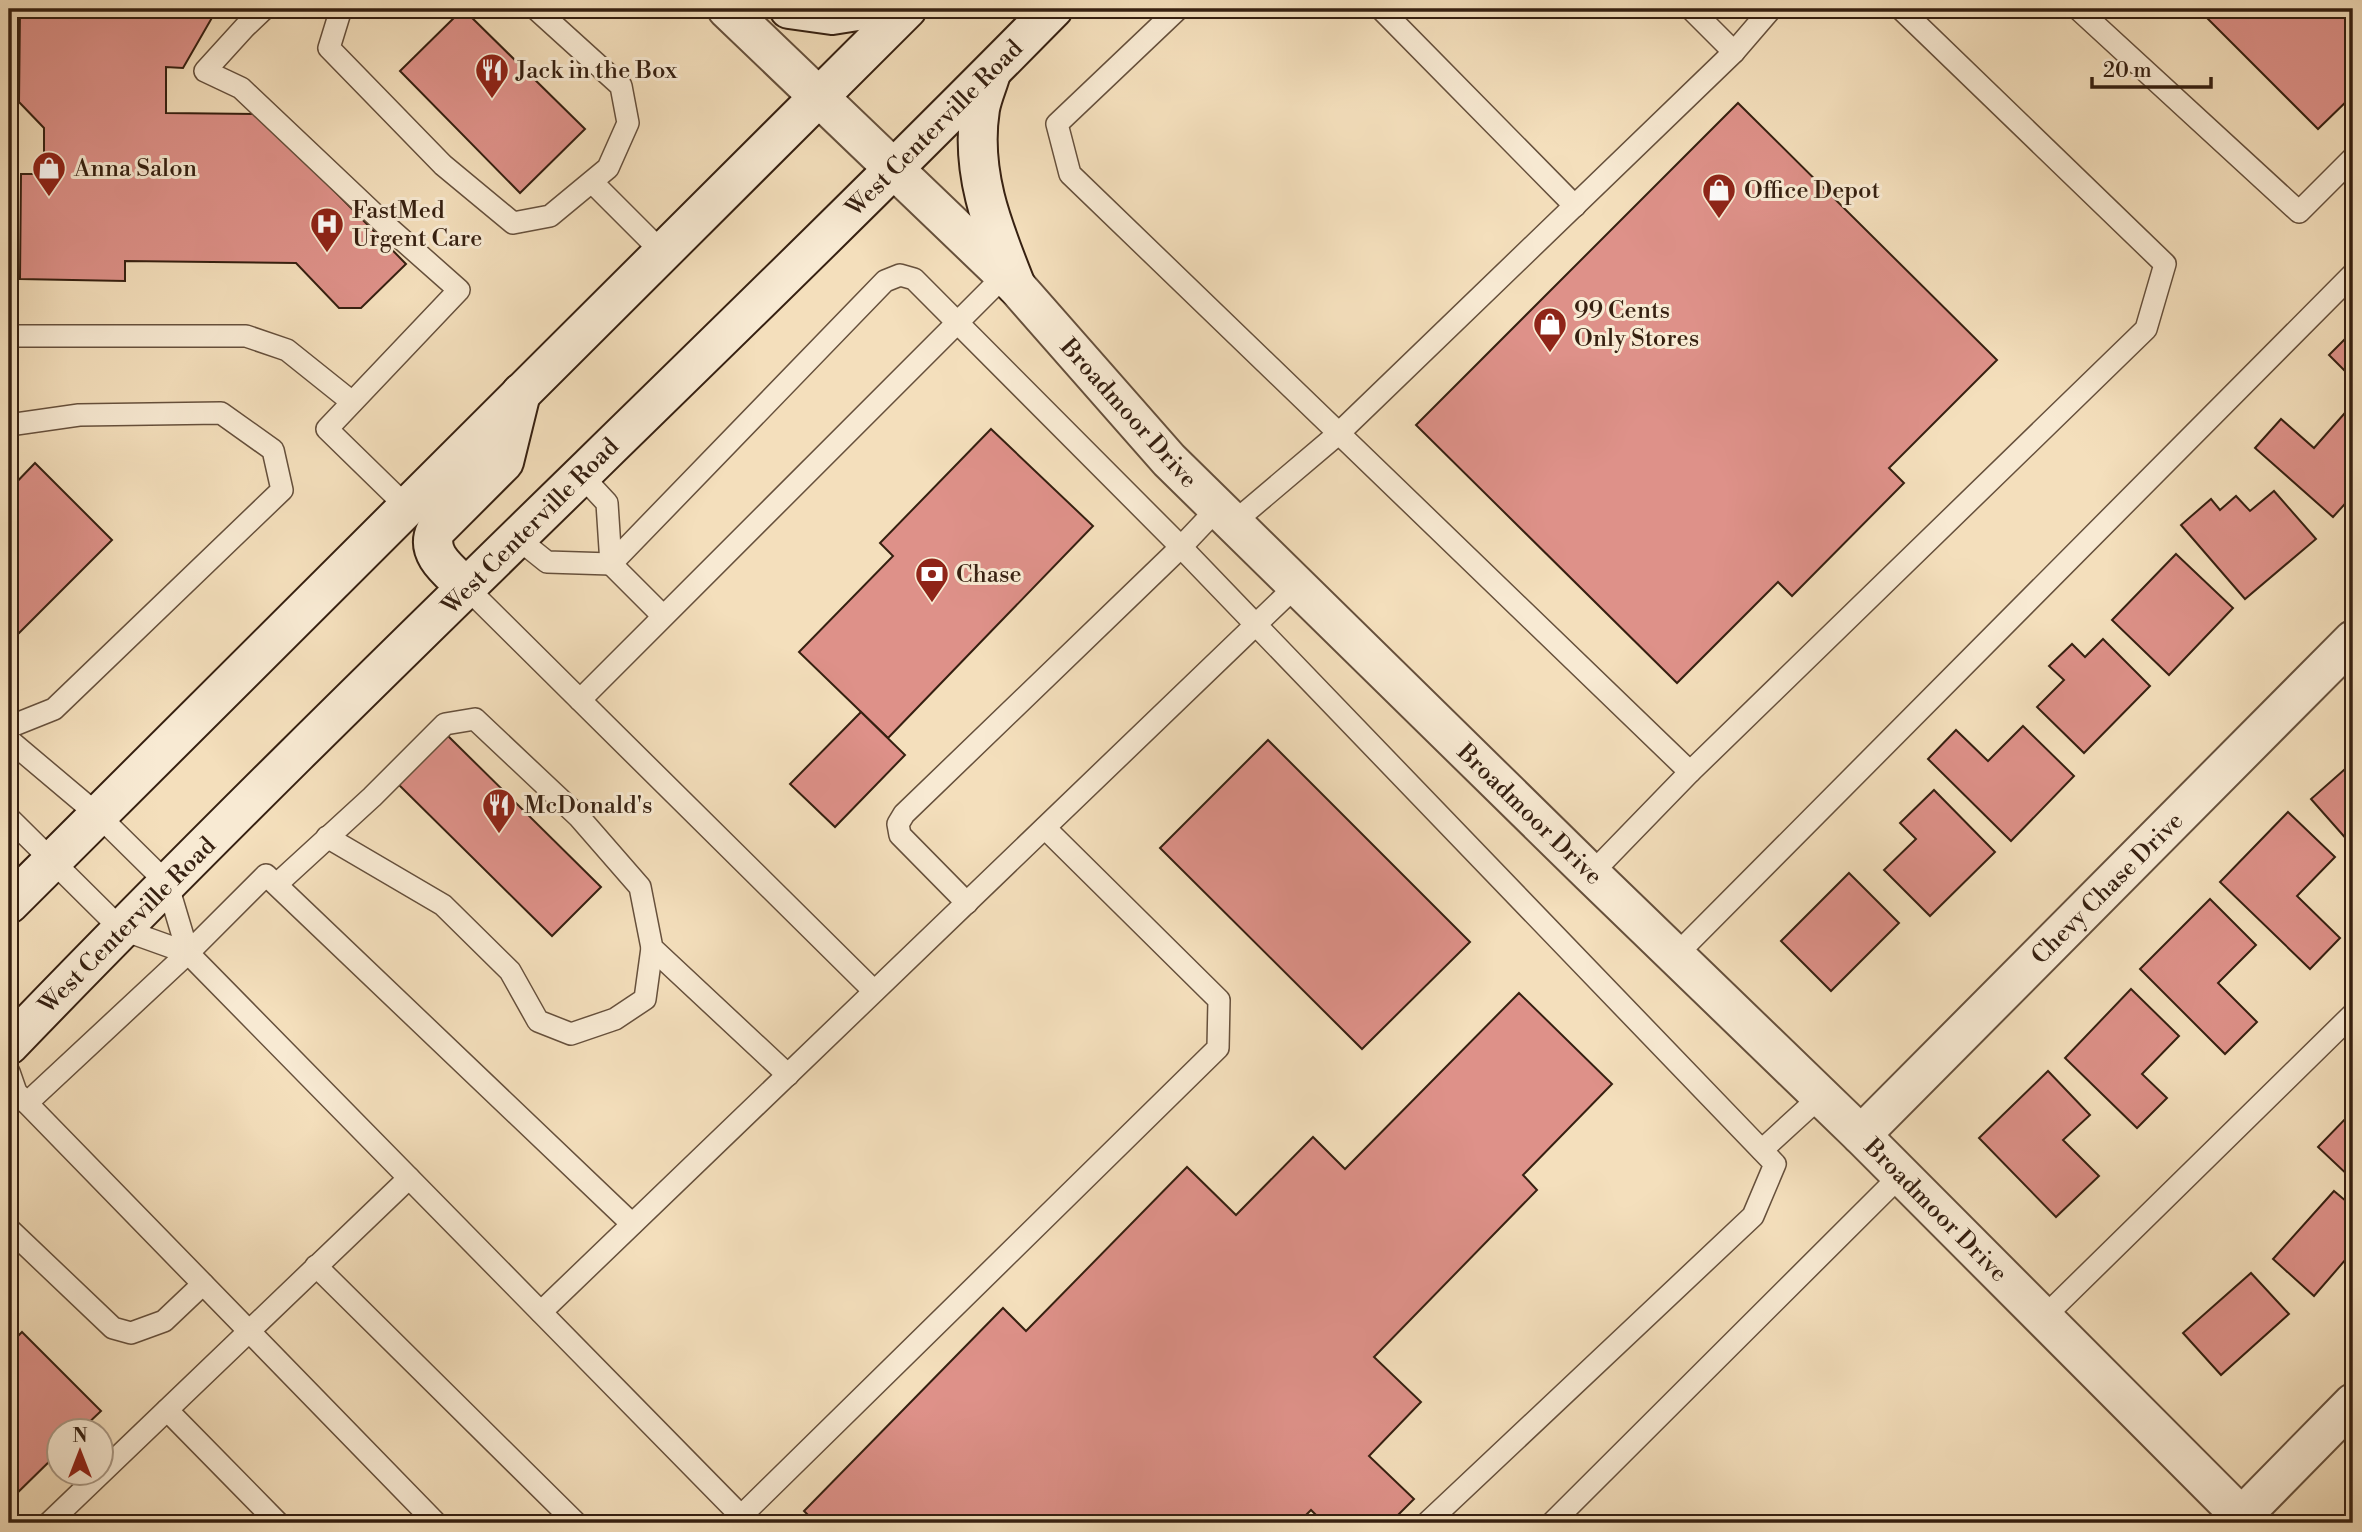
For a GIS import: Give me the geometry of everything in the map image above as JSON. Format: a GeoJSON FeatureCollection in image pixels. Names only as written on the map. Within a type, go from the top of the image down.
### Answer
{"type":"FeatureCollection","features":[{"type":"Feature","properties":{"kind":"main road","name":"Broadmoor Drive"},"geometry":{"type":"LineString","coordinates":[[727,9],[1010,281],[1169,460],[1861,1135],[2245,1520]]}},
{"type":"Feature","properties":{"kind":"main road"},"geometry":{"type":"LineString","coordinates":[[789,9],[832,15],[870,9]]}},
{"type":"Feature","properties":{"kind":"main road"},"geometry":{"type":"LineString","coordinates":[[9,904],[907,9]]}},
{"type":"Feature","properties":{"kind":"main road","name":"West Centerville Road"},"geometry":{"type":"LineString","coordinates":[[9,1045],[167,883],[1053,9]]}},
{"type":"Feature","properties":{"kind":"main road"},"geometry":{"type":"LineString","coordinates":[[992,70],[980,106],[976,144],[986,208],[1010,281]]}},
{"type":"Feature","properties":{"kind":"main road"},"geometry":{"type":"LineString","coordinates":[[467,588],[435,554],[432,549],[433,536],[504,461],[522,393]]}},
{"type":"Feature","properties":{"kind":"main road","name":"Chevy Chase Drive"},"geometry":{"type":"LineString","coordinates":[[1861,1135],[2353,640]]}},
{"type":"Feature","properties":{"kind":"main road"},"geometry":{"type":"LineString","coordinates":[[2245,1520],[2353,1404]]}},
{"type":"Feature","properties":{"kind":"lane"},"geometry":{"type":"LineString","coordinates":[[264,9],[205,71],[241,88],[459,290],[327,429],[407,507]]}},
{"type":"Feature","properties":{"kind":"lane"},"geometry":{"type":"LineString","coordinates":[[341,9],[329,48],[443,165],[513,223],[550,216],[608,168],[628,122],[621,86],[536,9]]}},
{"type":"Feature","properties":{"kind":"lane"},"geometry":{"type":"LineString","coordinates":[[1178,9],[1057,124],[1070,174],[1690,772]]}},
{"type":"Feature","properties":{"kind":"lane"},"geometry":{"type":"LineString","coordinates":[[1381,9],[1574,206]]}},
{"type":"Feature","properties":{"kind":"lane"},"geometry":{"type":"LineString","coordinates":[[1691,9],[1734,52]]}},
{"type":"Feature","properties":{"kind":"lane"},"geometry":{"type":"LineString","coordinates":[[967,903],[900,835],[898,824],[904,814],[1181,547],[1338,434],[1734,52],[1771,9]]}},
{"type":"Feature","properties":{"kind":"lane"},"geometry":{"type":"LineString","coordinates":[[1591,874],[1690,772],[2146,329],[2165,264],[1901,9]]}},
{"type":"Feature","properties":{"kind":"lane"},"geometry":{"type":"LineString","coordinates":[[2078,9],[2299,212],[2353,158]]}},
{"type":"Feature","properties":{"kind":"lane"},"geometry":{"type":"LineString","coordinates":[[592,181],[663,253]]}},
{"type":"Feature","properties":{"kind":"lane"},"geometry":{"type":"LineString","coordinates":[[1676,955],[2353,274]]}},
{"type":"Feature","properties":{"kind":"lane"},"geometry":{"type":"LineString","coordinates":[[517,538],[547,562],[611,564],[885,281],[900,275],[914,279],[1181,547],[1775,1164],[1753,1216],[1427,1523]]}},
{"type":"Feature","properties":{"kind":"lane"},"geometry":{"type":"LineString","coordinates":[[580,700],[957,324],[1010,281]]}},
{"type":"Feature","properties":{"kind":"lane"},"geometry":{"type":"LineString","coordinates":[[9,336],[246,336],[287,350],[352,402]]}},
{"type":"Feature","properties":{"kind":"lane"},"geometry":{"type":"LineString","coordinates":[[9,425],[79,415],[221,413],[273,450],[282,490],[54,709],[9,727]]}},
{"type":"Feature","properties":{"kind":"lane"},"geometry":{"type":"LineString","coordinates":[[581,475],[607,503],[611,564],[663,616]]}},
{"type":"Feature","properties":{"kind":"lane"},"geometry":{"type":"LineString","coordinates":[[541,1312],[1297,585]]}},
{"type":"Feature","properties":{"kind":"lane"},"geometry":{"type":"LineString","coordinates":[[467,588],[874,991]]}},
{"type":"Feature","properties":{"kind":"lane"},"geometry":{"type":"LineString","coordinates":[[277,884],[327,836],[372,797],[445,724],[475,719],[579,817],[640,887],[652,948],[645,999],[615,1019],[571,1034],[538,1021],[510,971],[443,905],[327,836]]}},
{"type":"Feature","properties":{"kind":"lane"},"geometry":{"type":"LineString","coordinates":[[9,740],[98,815],[167,883],[188,953]]}},
{"type":"Feature","properties":{"kind":"lane"},"geometry":{"type":"LineString","coordinates":[[9,818],[121,929],[188,953],[541,1312],[741,1521],[1218,1048],[1219,1000],[1045,828]]}},
{"type":"Feature","properties":{"kind":"lane"},"geometry":{"type":"LineString","coordinates":[[27,1103],[188,953],[266,875],[632,1224]]}},
{"type":"Feature","properties":{"kind":"lane"},"geometry":{"type":"LineString","coordinates":[[652,948],[788,1075]]}},
{"type":"Feature","properties":{"kind":"lane"},"geometry":{"type":"LineString","coordinates":[[2043,1318],[2353,1014]]}},
{"type":"Feature","properties":{"kind":"lane"},"geometry":{"type":"LineString","coordinates":[[9,1072],[16,1092],[436,1523]]}},
{"type":"Feature","properties":{"kind":"lane"},"geometry":{"type":"LineString","coordinates":[[1762,1150],[1821,1096]]}},
{"type":"Feature","properties":{"kind":"lane"},"geometry":{"type":"LineString","coordinates":[[1552,1523],[1901,1175]]}},
{"type":"Feature","properties":{"kind":"lane"},"geometry":{"type":"LineString","coordinates":[[49,1523],[408,1178]]}},
{"type":"Feature","properties":{"kind":"lane"},"geometry":{"type":"LineString","coordinates":[[12,1239],[113,1328],[131,1333],[164,1321],[203,1284]]}},
{"type":"Feature","properties":{"kind":"lane"},"geometry":{"type":"LineString","coordinates":[[316,1266],[576,1523]]}},
{"type":"Feature","properties":{"kind":"lane"},"geometry":{"type":"LineString","coordinates":[[167,1410],[278,1523]]}},
{"type":"Feature","properties":{"kind":"building"},"geometry":{"type":"Polygon","coordinates":[[[20,9],[217,9],[183,68],[166,67],[166,113],[259,114],[406,264],[361,308],[339,308],[296,263],[125,261],[125,281],[20,279],[21,174],[44,174],[44,128],[19,102],[20,9]]]}},
{"type":"Feature","properties":{"kind":"building","name":"Jack in the Box"},"geometry":{"type":"Polygon","coordinates":[[[463,9],[585,129],[520,193],[400,71],[463,9]]]}},
{"type":"Feature","properties":{"kind":"building"},"geometry":{"type":"Polygon","coordinates":[[[2198,9],[2350,9],[2353,12],[2353,95],[2318,129],[2198,9]]]}},
{"type":"Feature","properties":{"kind":"building"},"geometry":{"type":"Polygon","coordinates":[[[1738,103],[1997,360],[1889,468],[1904,483],[1792,596],[1778,582],[1677,683],[1416,425],[1738,103]]]}},
{"type":"Feature","properties":{"kind":"building"},"geometry":{"type":"Polygon","coordinates":[[[2353,331],[2353,379],[2329,355],[2353,331]]]}},
{"type":"Feature","properties":{"kind":"building"},"geometry":{"type":"Polygon","coordinates":[[[2351,406],[2353,495],[2333,517],[2255,448],[2281,419],[2314,448],[2351,406]]]}},
{"type":"Feature","properties":{"kind":"building","name":"Chase"},"geometry":{"type":"Polygon","coordinates":[[[991,429],[1093,526],[888,738],[799,652],[893,556],[880,543],[991,429]]]}},
{"type":"Feature","properties":{"kind":"building"},"geometry":{"type":"Polygon","coordinates":[[[35,463],[112,540],[9,643],[9,490],[35,463]]]}},
{"type":"Feature","properties":{"kind":"building"},"geometry":{"type":"Polygon","coordinates":[[[2274,491],[2316,539],[2245,599],[2181,525],[2211,499],[2220,510],[2236,496],[2250,511],[2274,491]]]}},
{"type":"Feature","properties":{"kind":"building"},"geometry":{"type":"Polygon","coordinates":[[[2176,554],[2233,608],[2169,675],[2112,620],[2176,554]]]}},
{"type":"Feature","properties":{"kind":"building"},"geometry":{"type":"Polygon","coordinates":[[[2103,639],[2150,686],[2084,753],[2037,707],[2064,680],[2049,666],[2072,644],[2085,657],[2103,639]]]}},
{"type":"Feature","properties":{"kind":"building"},"geometry":{"type":"Polygon","coordinates":[[[861,712],[905,755],[835,827],[790,784],[861,712]]]}},
{"type":"Feature","properties":{"kind":"building"},"geometry":{"type":"Polygon","coordinates":[[[2023,726],[2074,776],[2011,841],[1928,759],[1956,730],[1988,761],[2023,726]]]}},
{"type":"Feature","properties":{"kind":"building","name":"McDonald's"},"geometry":{"type":"Polygon","coordinates":[[[445,733],[601,887],[552,936],[396,782],[445,733]]]}},
{"type":"Feature","properties":{"kind":"building"},"geometry":{"type":"Polygon","coordinates":[[[1268,740],[1470,942],[1362,1049],[1160,848],[1268,740]]]}},
{"type":"Feature","properties":{"kind":"building"},"geometry":{"type":"Polygon","coordinates":[[[2353,762],[2353,838],[2349,842],[2311,799],[2353,762]]]}},
{"type":"Feature","properties":{"kind":"building"},"geometry":{"type":"Polygon","coordinates":[[[1934,790],[1995,852],[1930,916],[1884,870],[1916,839],[1900,823],[1934,790]]]}},
{"type":"Feature","properties":{"kind":"building"},"geometry":{"type":"Polygon","coordinates":[[[2288,812],[2335,857],[2297,896],[2340,938],[2310,969],[2220,882],[2288,812]]]}},
{"type":"Feature","properties":{"kind":"building"},"geometry":{"type":"Polygon","coordinates":[[[1849,873],[1899,923],[1831,991],[1781,941],[1849,873]]]}},
{"type":"Feature","properties":{"kind":"building"},"geometry":{"type":"Polygon","coordinates":[[[2210,899],[2256,945],[2218,983],[2257,1022],[2225,1054],[2140,969],[2210,899]]]}},
{"type":"Feature","properties":{"kind":"building"},"geometry":{"type":"Polygon","coordinates":[[[2131,989],[2179,1036],[2142,1074],[2167,1098],[2137,1128],[2065,1058],[2131,989]]]}},
{"type":"Feature","properties":{"kind":"building"},"geometry":{"type":"Polygon","coordinates":[[[1519,993],[1612,1084],[1523,1175],[1537,1190],[1374,1357],[1421,1402],[1369,1456],[1414,1499],[1390,1523],[1324,1523],[1311,1510],[1298,1523],[816,1523],[804,1511],[1003,1308],[1026,1331],[1187,1167],[1236,1215],[1313,1137],[1345,1169],[1519,993]]]}},
{"type":"Feature","properties":{"kind":"building"},"geometry":{"type":"Polygon","coordinates":[[[2048,1071],[2090,1115],[2063,1140],[2099,1176],[2056,1217],[1979,1138],[2048,1071]]]}},
{"type":"Feature","properties":{"kind":"building"},"geometry":{"type":"Polygon","coordinates":[[[2347,1117],[2353,1122],[2353,1180],[2318,1147],[2347,1117]]]}},
{"type":"Feature","properties":{"kind":"building"},"geometry":{"type":"Polygon","coordinates":[[[2334,1191],[2353,1207],[2353,1251],[2314,1296],[2273,1259],[2334,1191]]]}},
{"type":"Feature","properties":{"kind":"building"},"geometry":{"type":"Polygon","coordinates":[[[2251,1273],[2289,1314],[2221,1375],[2183,1333],[2251,1273]]]}},
{"type":"Feature","properties":{"kind":"building"},"geometry":{"type":"Polygon","coordinates":[[[22,1332],[101,1411],[96,1416],[46,1416],[46,1465],[9,1501],[9,1345],[22,1332]]]}},
{"type":"Feature","properties":{"kind":"place","name":"Jack in the Box"},"geometry":{"type":"Point","coordinates":[492,100]}},
{"type":"Feature","properties":{"kind":"place","name":"Anna Salon"},"geometry":{"type":"Point","coordinates":[49,198]}},
{"type":"Feature","properties":{"kind":"place","name":"Office Depot"},"geometry":{"type":"Point","coordinates":[1719,220]}},
{"type":"Feature","properties":{"kind":"place","name":"FastMed Urgent Care"},"geometry":{"type":"Point","coordinates":[327,254]}},
{"type":"Feature","properties":{"kind":"place","name":"99 Cents Only Stores"},"geometry":{"type":"Point","coordinates":[1550,354]}},
{"type":"Feature","properties":{"kind":"place","name":"Chase"},"geometry":{"type":"Point","coordinates":[932,604]}},
{"type":"Feature","properties":{"kind":"place","name":"McDonald's"},"geometry":{"type":"Point","coordinates":[499,835]}}]}
